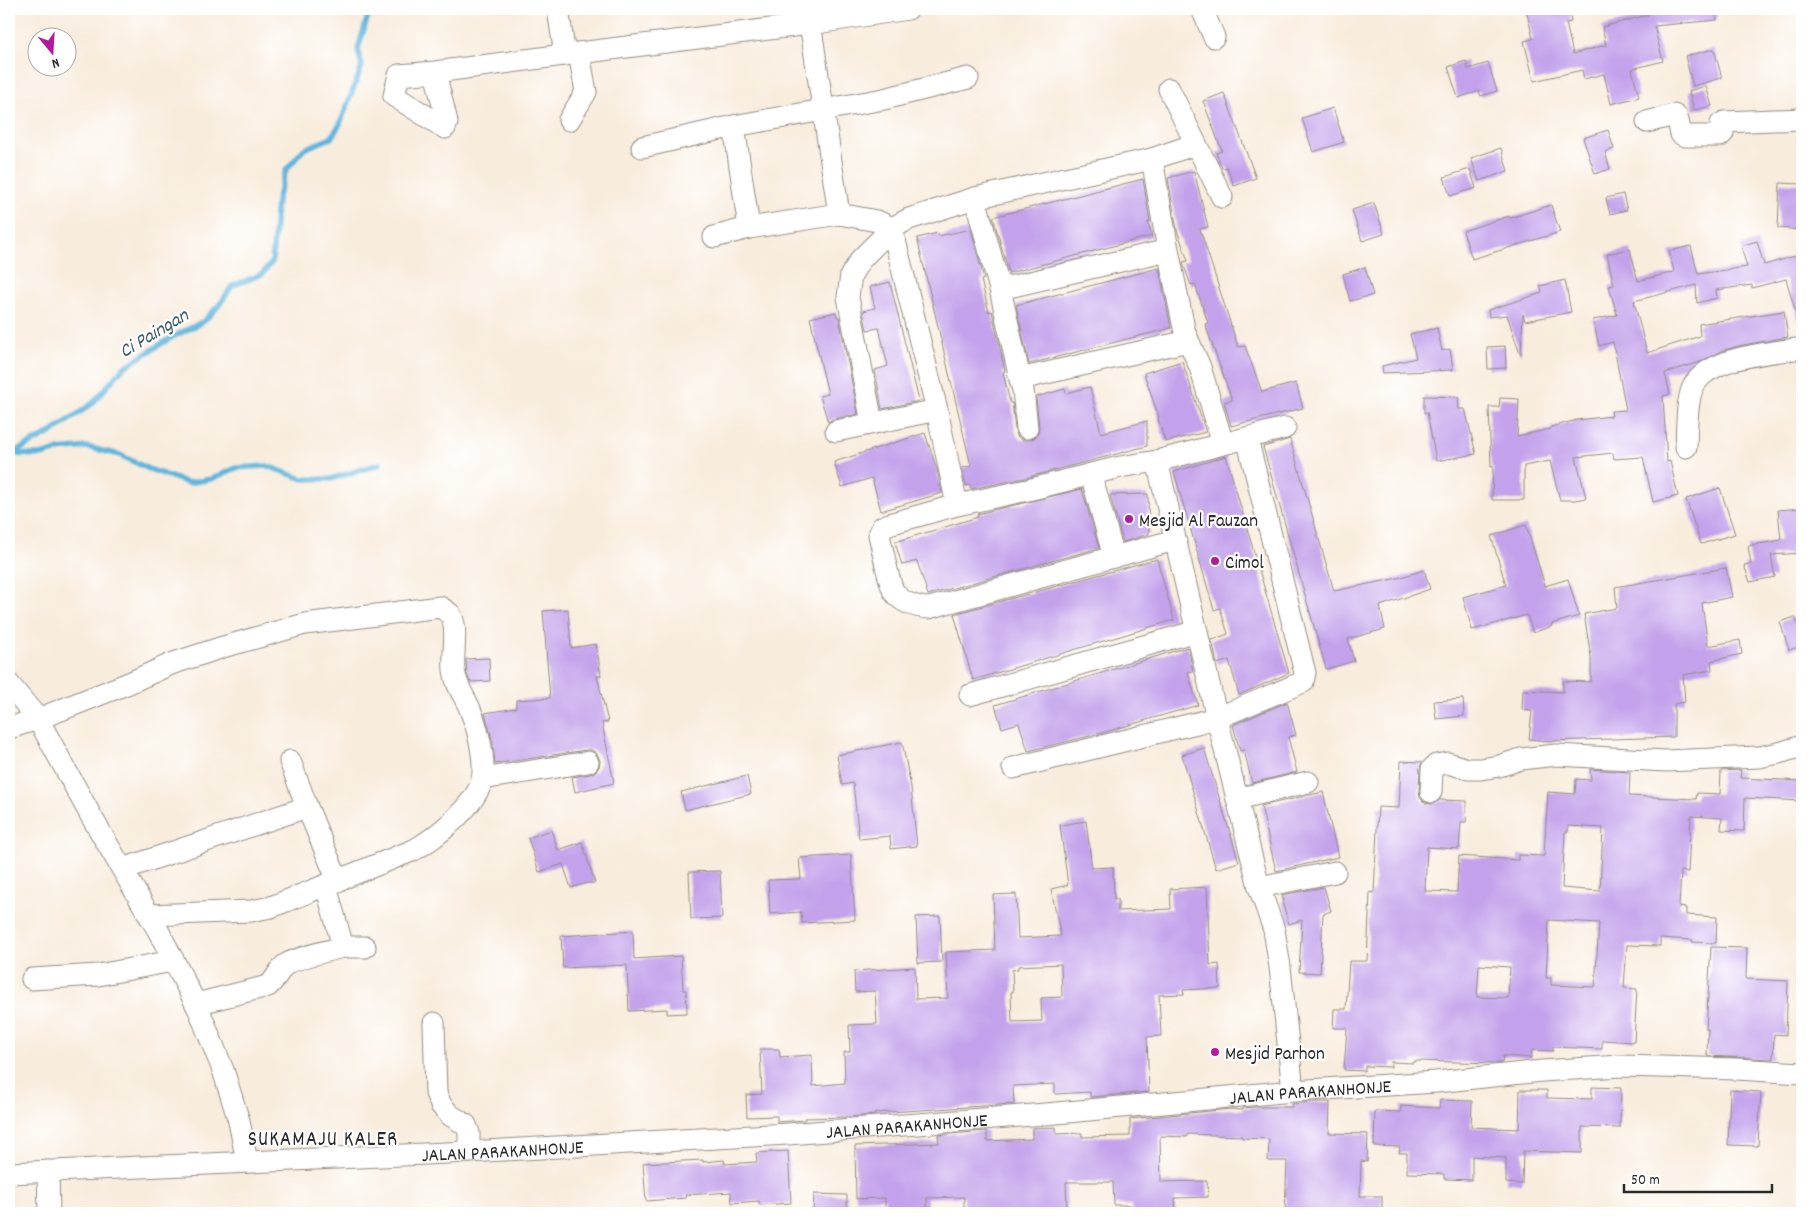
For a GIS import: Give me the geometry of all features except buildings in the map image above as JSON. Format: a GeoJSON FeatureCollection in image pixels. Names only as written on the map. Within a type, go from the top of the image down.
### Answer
{"type":"FeatureCollection","features":[{"type":"Feature","properties":{"kind":"street"},"geometry":{"type":"LineString","coordinates":[[558,9],[586,92],[570,120]]}},
{"type":"Feature","properties":{"kind":"street"},"geometry":{"type":"LineString","coordinates":[[435,72],[572,54],[809,17],[908,9]]}},
{"type":"Feature","properties":{"kind":"street"},"geometry":{"type":"LineString","coordinates":[[1202,9],[1214,37]]}},
{"type":"Feature","properties":{"kind":"street"},"geometry":{"type":"LineString","coordinates":[[809,17],[839,214]]}},
{"type":"Feature","properties":{"kind":"street"},"geometry":{"type":"LineString","coordinates":[[642,147],[734,126],[884,99],[968,78]]}},
{"type":"Feature","properties":{"kind":"street"},"geometry":{"type":"LineString","coordinates":[[1170,89],[1222,197]]}},
{"type":"Feature","properties":{"kind":"street"},"geometry":{"type":"LineString","coordinates":[[1647,122],[1674,115],[1677,117],[1681,134],[1684,136],[1720,136],[1723,133],[1721,124],[1724,122],[1802,119]]}},
{"type":"Feature","properties":{"kind":"street"},"geometry":{"type":"LineString","coordinates":[[734,126],[749,228]]}},
{"type":"Feature","properties":{"kind":"street"},"geometry":{"type":"LineString","coordinates":[[872,423],[848,298],[851,275],[861,259],[892,228],[909,218],[975,198],[1152,159],[1196,144]]}},
{"type":"Feature","properties":{"kind":"street"},"geometry":{"type":"LineString","coordinates":[[1152,159],[1185,333],[1200,366],[1223,444]]}},
{"type":"Feature","properties":{"kind":"street"},"geometry":{"type":"LineString","coordinates":[[975,198],[1000,289],[1023,390],[1027,428]]}},
{"type":"Feature","properties":{"kind":"street"},"geometry":{"type":"LineString","coordinates":[[714,237],[749,228],[839,214],[877,220],[892,228],[937,410],[957,505]]}},
{"type":"Feature","properties":{"kind":"street"},"geometry":{"type":"LineString","coordinates":[[1000,289],[1168,250]]}},
{"type":"Feature","properties":{"kind":"street"},"geometry":{"type":"LineString","coordinates":[[1020,379],[1188,341]]}},
{"type":"Feature","properties":{"kind":"street"},"geometry":{"type":"LineString","coordinates":[[1686,447],[1690,396],[1694,386],[1706,373],[1742,358],[1802,348]]}},
{"type":"Feature","properties":{"kind":"street"},"geometry":{"type":"LineString","coordinates":[[836,431],[937,410]]}},
{"type":"Feature","properties":{"kind":"street"},"geometry":{"type":"LineString","coordinates":[[1175,540],[928,608],[916,607],[903,600],[894,591],[879,535],[880,530],[889,524],[957,505],[1120,467],[1157,461],[1285,428]]}},
{"type":"Feature","properties":{"kind":"street"},"geometry":{"type":"LineString","coordinates":[[1013,768],[1217,718],[1299,684],[1305,678],[1247,438]]}},
{"type":"Feature","properties":{"kind":"street"},"geometry":{"type":"LineString","coordinates":[[1157,461],[1237,799],[1260,887],[1274,930],[1280,967],[1293,1091]]}},
{"type":"Feature","properties":{"kind":"street"},"geometry":{"type":"LineString","coordinates":[[1091,474],[1114,557]]}},
{"type":"Feature","properties":{"kind":"street"},"geometry":{"type":"LineString","coordinates":[[9,728],[38,719],[129,683],[171,664],[305,624],[440,607],[449,613],[454,622],[454,671],[460,693],[471,711],[482,750],[482,779],[476,793],[455,818],[430,841],[414,850],[271,907],[251,911],[149,915]]}},
{"type":"Feature","properties":{"kind":"street"},"geometry":{"type":"LineString","coordinates":[[970,695],[1197,632]]}},
{"type":"Feature","properties":{"kind":"street"},"geometry":{"type":"LineString","coordinates":[[9,684],[38,719],[91,816],[149,915],[196,1004],[223,1070],[238,1121],[247,1162]]}},
{"type":"Feature","properties":{"kind":"street"},"geometry":{"type":"LineString","coordinates":[[1431,780],[1436,764],[1448,764],[1468,769],[1482,769],[1521,759],[1556,755],[1666,761],[1759,757],[1802,746]]}},
{"type":"Feature","properties":{"kind":"street"},"geometry":{"type":"LineString","coordinates":[[290,761],[332,884],[344,947]]}},
{"type":"Feature","properties":{"kind":"street"},"geometry":{"type":"LineString","coordinates":[[482,779],[588,762]]}},
{"type":"Feature","properties":{"kind":"street"},"geometry":{"type":"LineString","coordinates":[[1237,799],[1308,782]]}},
{"type":"Feature","properties":{"kind":"street"},"geometry":{"type":"LineString","coordinates":[[123,869],[307,807]]}},
{"type":"Feature","properties":{"kind":"street"},"geometry":{"type":"LineString","coordinates":[[1260,887],[1334,872]]}},
{"type":"Feature","properties":{"kind":"street"},"geometry":{"type":"LineString","coordinates":[[196,1004],[268,986],[286,964],[344,947],[365,946]]}},
{"type":"Feature","properties":{"kind":"street"},"geometry":{"type":"LineString","coordinates":[[32,979],[98,975],[173,960]]}},
{"type":"Feature","properties":{"kind":"street"},"geometry":{"type":"LineString","coordinates":[[434,1023],[436,1093],[441,1105],[466,1125],[469,1133],[469,1152]]}},
{"type":"Feature","properties":{"kind":"street","name":"JALAN PARAKANHONJE"},"geometry":{"type":"LineString","coordinates":[[9,1173],[469,1152],[788,1134],[1293,1091],[1436,1082],[1542,1070],[1620,1066],[1802,1073]]}},
{"type":"Feature","properties":{"kind":"street"},"geometry":{"type":"LineString","coordinates":[[48,1171],[48,1213]]}},
{"type":"Feature","properties":{"kind":"waterway","name":"Ci Paingan"},"geometry":{"type":"LineString","coordinates":[[9,455],[52,432],[93,403],[123,368],[169,339],[204,321],[220,304],[232,286],[262,274],[272,262],[277,200],[286,170],[304,149],[331,138],[340,124],[362,66],[358,49],[370,9]]}},
{"type":"Feature","properties":{"kind":"waterway"},"geometry":{"type":"LineString","coordinates":[[14,454],[41,455],[58,450],[87,447],[120,455],[149,469],[188,483],[211,479],[236,468],[267,466],[303,479],[331,479],[380,464]]}},
{"type":"Feature","properties":{"kind":"place","name":"Mesjid Al Fauzan"},"geometry":{"type":"Point","coordinates":[1129,519]}},
{"type":"Feature","properties":{"kind":"place","name":"Cimol"},"geometry":{"type":"Point","coordinates":[1215,561]}},
{"type":"Feature","properties":{"kind":"place","name":"Mesjid Parhon"},"geometry":{"type":"Point","coordinates":[1215,1052]}},
{"type":"Feature","properties":{"kind":"district","name":"SUKAMAJU KALER"},"geometry":{"type":"Point","coordinates":[323,1138]}}]}
